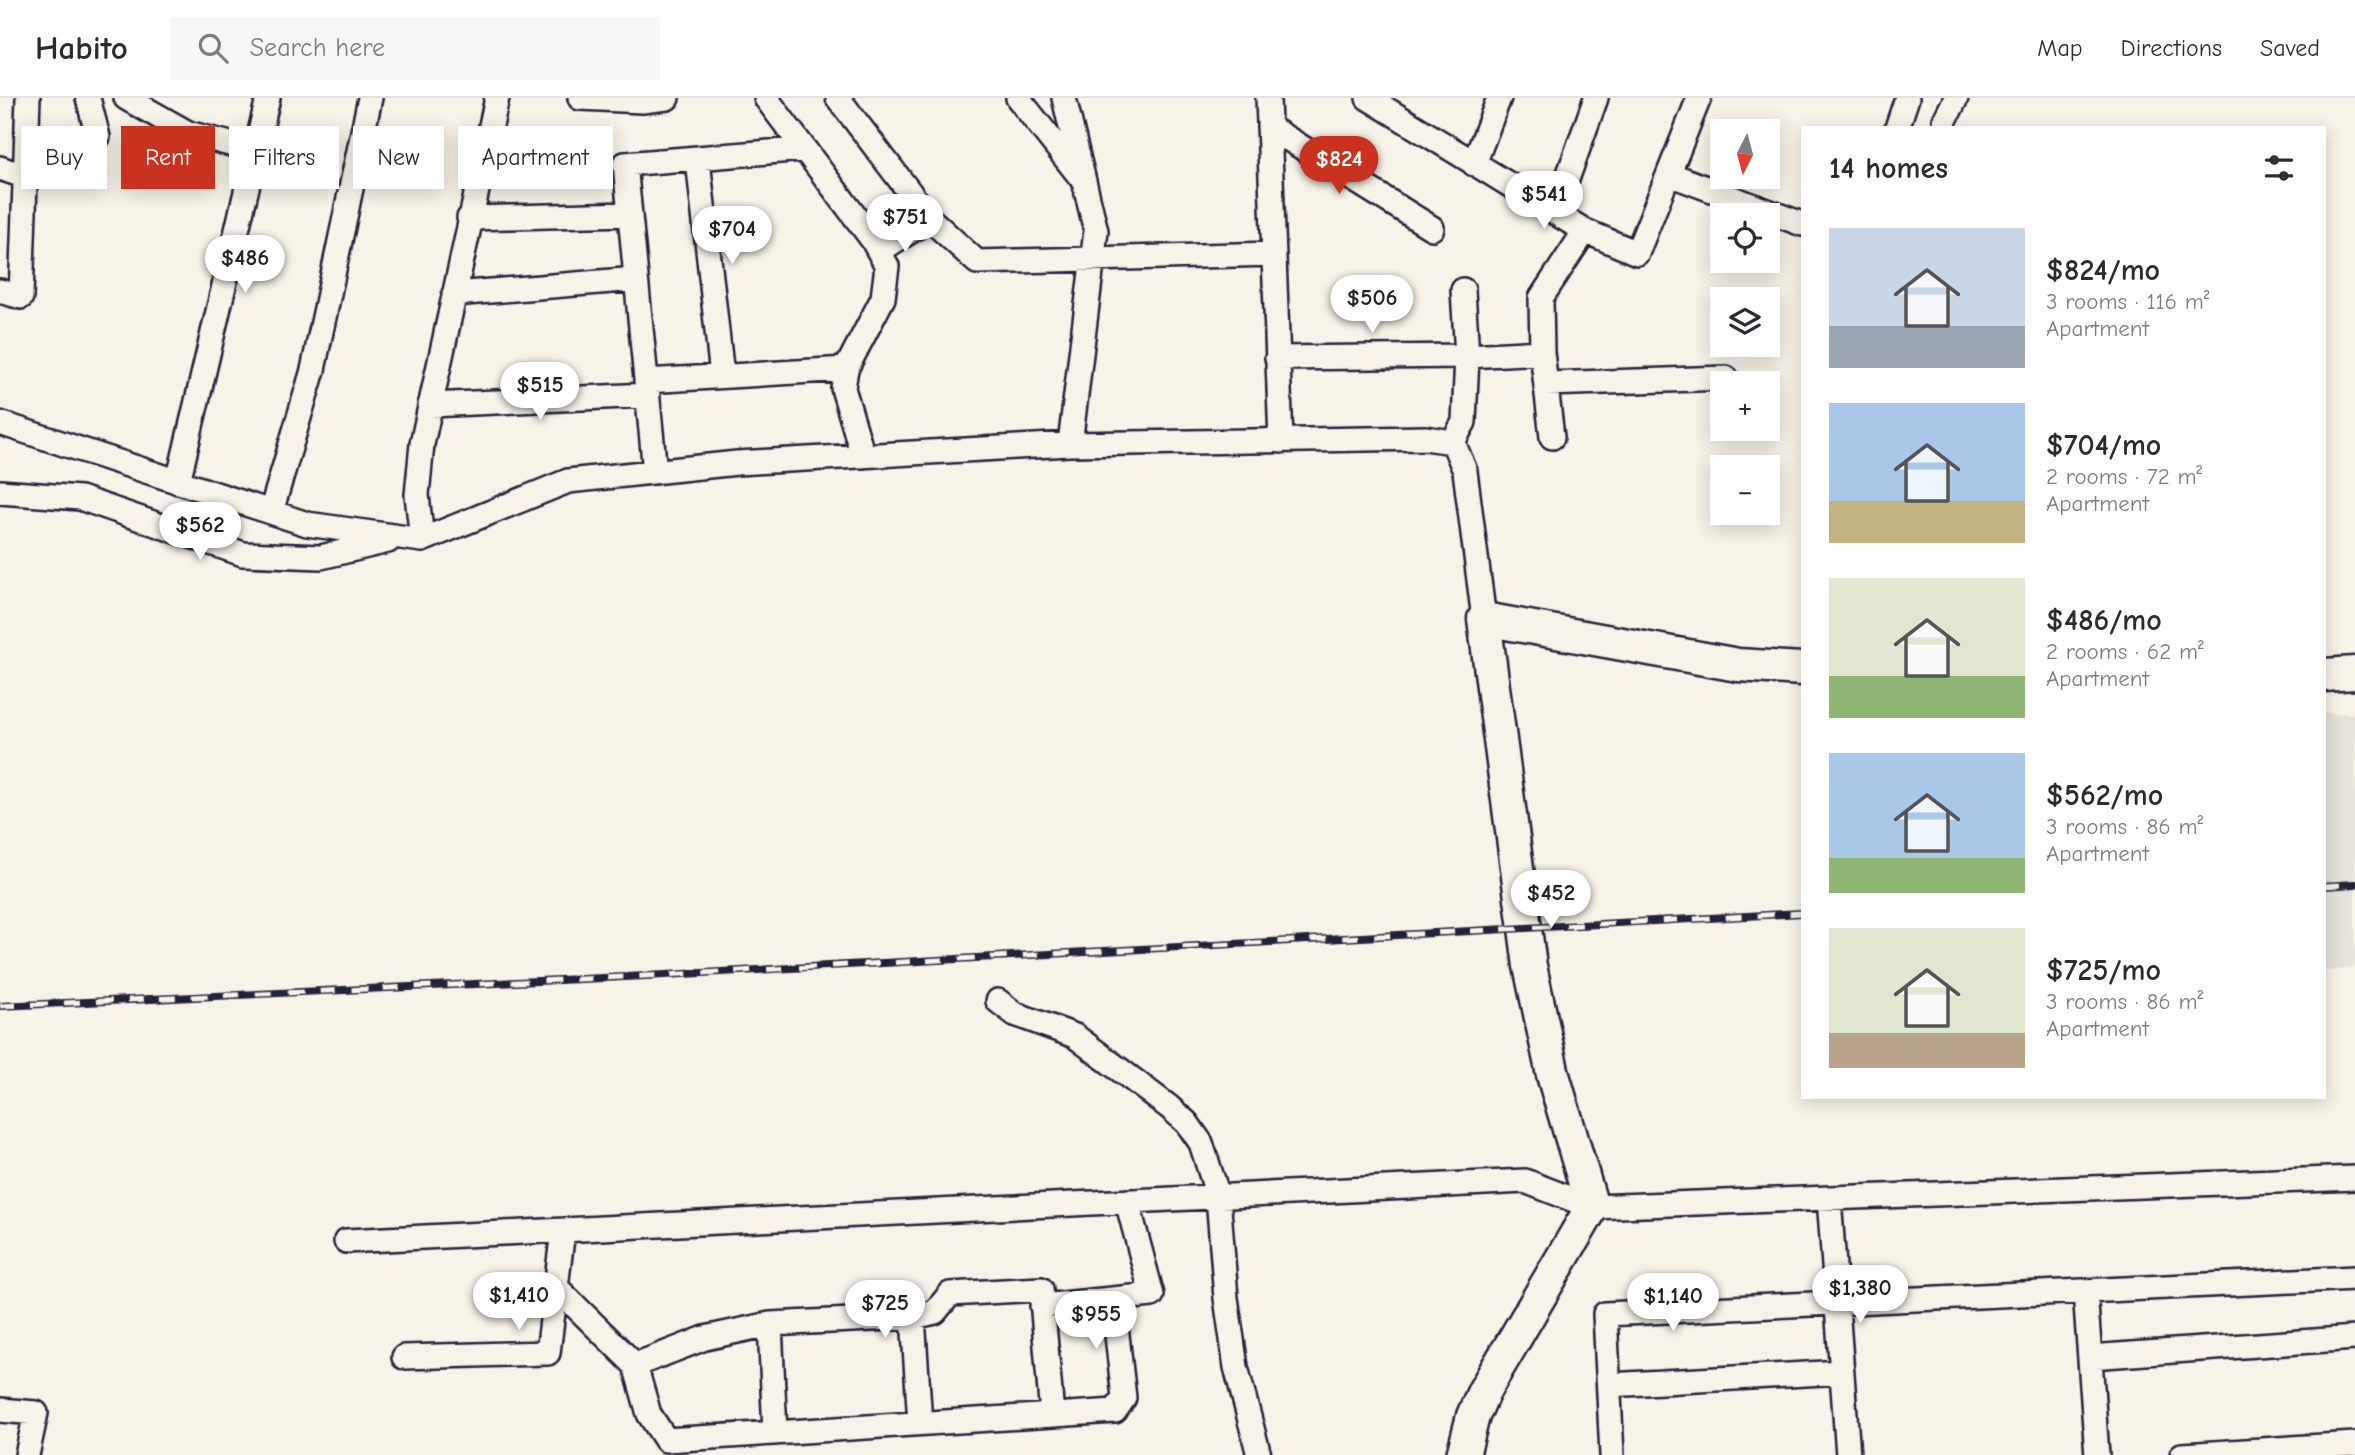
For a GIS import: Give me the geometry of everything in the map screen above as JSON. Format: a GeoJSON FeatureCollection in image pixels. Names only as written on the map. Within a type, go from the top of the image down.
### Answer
{"type":"FeatureCollection","features":[{"type":"Feature","properties":{"kind":"street"},"geometry":{"type":"LineString","coordinates":[[28,126],[29,98]]}},
{"type":"Feature","properties":{"kind":"street"},"geometry":{"type":"LineString","coordinates":[[88,98],[95,126]]}},
{"type":"Feature","properties":{"kind":"street"},"geometry":{"type":"LineString","coordinates":[[126,98],[188,133],[229,144]]}},
{"type":"Feature","properties":{"kind":"street"},"geometry":{"type":"LineString","coordinates":[[262,126],[268,98]]}},
{"type":"Feature","properties":{"kind":"street"},"geometry":{"type":"LineString","coordinates":[[271,512],[313,370],[370,98]]}},
{"type":"Feature","properties":{"kind":"street"},"geometry":{"type":"LineString","coordinates":[[411,539],[422,444],[497,98]]}},
{"type":"Feature","properties":{"kind":"street"},"geometry":{"type":"LineString","coordinates":[[580,98],[642,101],[667,98]]}},
{"type":"Feature","properties":{"kind":"street"},"geometry":{"type":"LineString","coordinates":[[766,98],[887,265],[883,299],[846,369],[843,388],[863,456]]}},
{"type":"Feature","properties":{"kind":"street"},"geometry":{"type":"LineString","coordinates":[[838,98],[930,219],[976,262],[1273,254]]}},
{"type":"Feature","properties":{"kind":"street"},"geometry":{"type":"LineString","coordinates":[[1018,98],[1084,181]]}},
{"type":"Feature","properties":{"kind":"street"},"geometry":{"type":"LineString","coordinates":[[1064,98],[1096,231],[1070,444]]}},
{"type":"Feature","properties":{"kind":"street"},"geometry":{"type":"LineString","coordinates":[[1268,98],[1281,440]]}},
{"type":"Feature","properties":{"kind":"street"},"geometry":{"type":"LineString","coordinates":[[1368,98],[1399,107],[1474,164],[1585,231],[1637,253],[1699,98]]}},
{"type":"Feature","properties":{"kind":"street"},"geometry":{"type":"LineString","coordinates":[[1474,164],[1499,98]]}},
{"type":"Feature","properties":{"kind":"street"},"geometry":{"type":"LineString","coordinates":[[1555,213],[1597,98]]}},
{"type":"Feature","properties":{"kind":"street"},"geometry":{"type":"LineString","coordinates":[[1898,126],[1907,98]]}},
{"type":"Feature","properties":{"kind":"street"},"geometry":{"type":"LineString","coordinates":[[1945,120],[1956,98]]}},
{"type":"Feature","properties":{"kind":"street"},"geometry":{"type":"LineString","coordinates":[[1269,127],[1432,228]]}},
{"type":"Feature","properties":{"kind":"street"},"geometry":{"type":"LineString","coordinates":[[655,472],[625,164],[698,160],[804,149]]}},
{"type":"Feature","properties":{"kind":"street"},"geometry":{"type":"LineString","coordinates":[[698,160],[722,376]]}},
{"type":"Feature","properties":{"kind":"street"},"geometry":{"type":"LineString","coordinates":[[0,168],[21,175]]}},
{"type":"Feature","properties":{"kind":"street"},"geometry":{"type":"LineString","coordinates":[[1669,174],[1801,224]]}},
{"type":"Feature","properties":{"kind":"street"},"geometry":{"type":"LineString","coordinates":[[0,291],[21,298],[26,189]]}},
{"type":"Feature","properties":{"kind":"street"},"geometry":{"type":"LineString","coordinates":[[178,482],[248,189]]}},
{"type":"Feature","properties":{"kind":"street"},"geometry":{"type":"LineString","coordinates":[[469,218],[630,214]]}},
{"type":"Feature","properties":{"kind":"street"},"geometry":{"type":"LineString","coordinates":[[879,251],[930,219]]}},
{"type":"Feature","properties":{"kind":"street"},"geometry":{"type":"LineString","coordinates":[[1552,437],[1542,352],[1541,298],[1585,231]]}},
{"type":"Feature","properties":{"kind":"street"},"geometry":{"type":"LineString","coordinates":[[454,294],[636,279]]}},
{"type":"Feature","properties":{"kind":"street"},"geometry":{"type":"LineString","coordinates":[[1453,442],[1464,422],[1467,356],[1463,290]]}},
{"type":"Feature","properties":{"kind":"street"},"geometry":{"type":"LineString","coordinates":[[1277,358],[1467,356],[1542,352]]}},
{"type":"Feature","properties":{"kind":"street"},"geometry":{"type":"LineString","coordinates":[[430,405],[647,388],[722,376],[846,369]]}},
{"type":"Feature","properties":{"kind":"street"},"geometry":{"type":"LineString","coordinates":[[1546,384],[1710,379]]}},
{"type":"Feature","properties":{"kind":"street"},"geometry":{"type":"LineString","coordinates":[[0,424],[307,524],[411,539]]}},
{"type":"Feature","properties":{"kind":"street"},"geometry":{"type":"LineString","coordinates":[[0,492],[80,498],[243,554],[321,557],[411,539],[568,481],[737,463],[1070,444],[1425,438],[1453,442]]}},
{"type":"Feature","properties":{"kind":"street"},"geometry":{"type":"LineString","coordinates":[[1453,442],[1465,471],[1530,966],[1553,1075],[1592,1207],[1484,1391],[1472,1416],[1463,1455]]}},
{"type":"Feature","properties":{"kind":"street"},"geometry":{"type":"LineString","coordinates":[[1484,619],[1738,665],[1801,669]]}},
{"type":"Feature","properties":{"kind":"street"},"geometry":{"type":"LineString","coordinates":[[2326,675],[2355,673]]}},
{"type":"Feature","properties":{"kind":"street"},"geometry":{"type":"LineString","coordinates":[[998,1001],[1015,1014],[1075,1036],[1187,1123],[1201,1143],[1218,1196],[1226,1298],[1236,1367],[1259,1455]]}},
{"type":"Feature","properties":{"kind":"street"},"geometry":{"type":"LineString","coordinates":[[346,1241],[1525,1181],[1592,1207],[2355,1183]]}},
{"type":"Feature","properties":{"kind":"street"},"geometry":{"type":"LineString","coordinates":[[1829,1198],[1848,1455]]}},
{"type":"Feature","properties":{"kind":"street"},"geometry":{"type":"LineString","coordinates":[[1042,1306],[1152,1295],[1127,1201]]}},
{"type":"Feature","properties":{"kind":"street"},"geometry":{"type":"LineString","coordinates":[[404,1357],[548,1353],[563,1230]]}},
{"type":"Feature","properties":{"kind":"street"},"geometry":{"type":"LineString","coordinates":[[1612,1455],[1605,1314],[2355,1278]]}},
{"type":"Feature","properties":{"kind":"street"},"geometry":{"type":"LineString","coordinates":[[556,1287],[635,1365],[649,1414],[666,1440],[1115,1411],[1124,1398],[1113,1299]]}},
{"type":"Feature","properties":{"kind":"street"},"geometry":{"type":"LineString","coordinates":[[635,1365],[705,1338],[771,1324],[913,1317],[935,1312],[950,1294],[1041,1289],[1052,1415]]}},
{"type":"Feature","properties":{"kind":"street"},"geometry":{"type":"LineString","coordinates":[[2085,1291],[2097,1455]]}},
{"type":"Feature","properties":{"kind":"street"},"geometry":{"type":"LineString","coordinates":[[913,1317],[920,1423]]}},
{"type":"Feature","properties":{"kind":"street"},"geometry":{"type":"LineString","coordinates":[[771,1324],[775,1433]]}},
{"type":"Feature","properties":{"kind":"street"},"geometry":{"type":"LineString","coordinates":[[2090,1357],[2355,1338]]}},
{"type":"Feature","properties":{"kind":"street"},"geometry":{"type":"LineString","coordinates":[[1609,1385],[1842,1372]]}},
{"type":"Feature","properties":{"kind":"street"},"geometry":{"type":"LineString","coordinates":[[0,1410],[36,1413],[27,1455]]}},
{"type":"Feature","properties":{"kind":"street"},"geometry":{"type":"LineString","coordinates":[[2182,1455],[2355,1444]]}},
{"type":"Feature","properties":{"kind":"shaded area"},"geometry":{"type":"Polygon","coordinates":[[[2326,713],[2355,714],[2355,967],[2326,972],[2326,713]]]}},
{"type":"Feature","properties":{"kind":"railway"},"geometry":{"type":"LineString","coordinates":[[2326,886],[2355,884]]}},
{"type":"Feature","properties":{"kind":"railway"},"geometry":{"type":"LineString","coordinates":[[0,1006],[646,976],[1801,913]]}}]}
